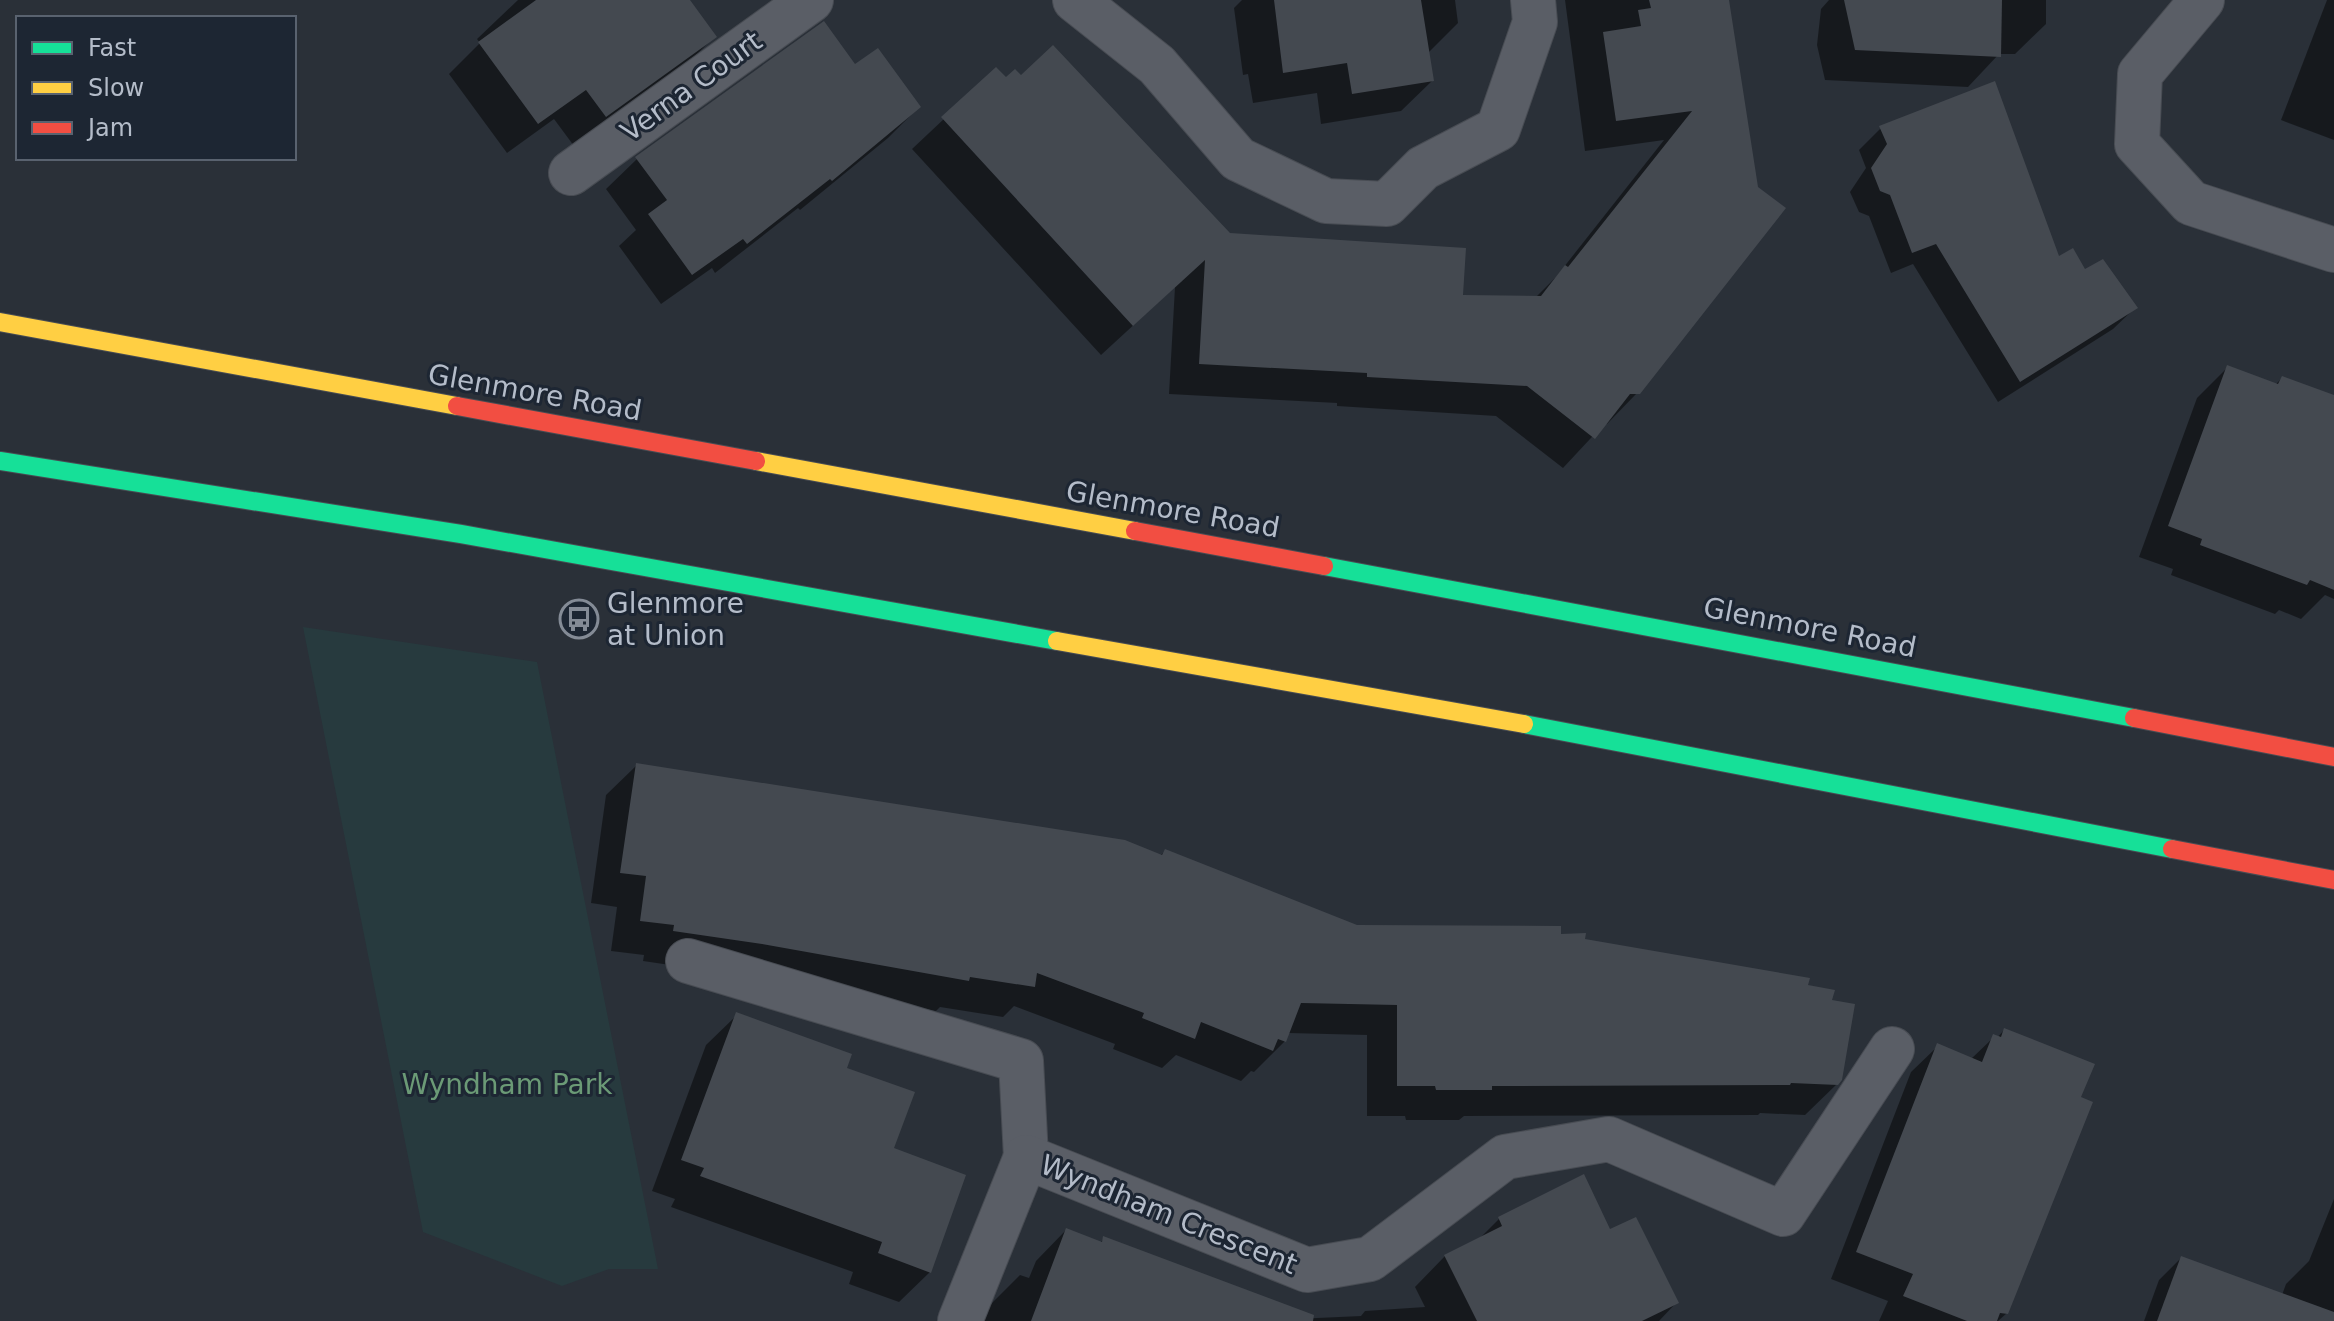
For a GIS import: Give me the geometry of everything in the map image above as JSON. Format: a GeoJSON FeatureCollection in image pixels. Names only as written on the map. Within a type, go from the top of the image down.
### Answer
{"type":"FeatureCollection","features":[{"type":"Feature","properties":{"kind":"main road","name":"Glenmore Road"},"geometry":{"type":"LineString","coordinates":[[0,322],[1708,636],[2334,757]]}},
{"type":"Feature","properties":{"kind":"main road"},"geometry":{"type":"LineString","coordinates":[[0,461],[461,534],[1514,723],[2334,880]]}},
{"type":"Feature","properties":{"kind":"street","name":"Verna Court"},"geometry":{"type":"LineString","coordinates":[[571,173],[811,0]]}},
{"type":"Feature","properties":{"kind":"street"},"geometry":{"type":"LineString","coordinates":[[1075,0],[1157,65],[1238,159],[1326,201],[1387,204],[1423,168],[1498,129],[1535,22],[1533,0]]}},
{"type":"Feature","properties":{"kind":"street"},"geometry":{"type":"LineString","coordinates":[[2202,0],[2140,74],[2137,144],[2191,203],[2334,250]]}},
{"type":"Feature","properties":{"kind":"street","name":"Wyndham Crescent"},"geometry":{"type":"LineString","coordinates":[[688,961],[1021,1061],[1026,1157],[960,1321]]}},
{"type":"Feature","properties":{"kind":"street","name":"Wyndham Crescent"},"geometry":{"type":"LineString","coordinates":[[1026,1157],[1307,1270],[1370,1259],[1505,1157],[1609,1139],[1783,1214],[1892,1049]]}},
{"type":"Feature","properties":{"kind":"green space","name":"Wyndham Park"},"geometry":{"type":"Polygon","coordinates":[[[303,627],[537,662],[658,1269],[609,1269],[562,1286],[423,1232],[303,627]]]}},
{"type":"Feature","properties":{"kind":"building"},"geometry":{"type":"Polygon","coordinates":[[[536,0],[690,0],[717,37],[606,117],[586,90],[538,124],[478,42],[536,0]]]}},
{"type":"Feature","properties":{"kind":"building"},"geometry":{"type":"Polygon","coordinates":[[[1274,0],[1421,0],[1434,81],[1352,94],[1347,63],[1283,73],[1274,0]]]}},
{"type":"Feature","properties":{"kind":"building"},"geometry":{"type":"Polygon","coordinates":[[[1649,0],[1729,0],[1758,187],[1786,208],[1640,394],[1630,394],[1595,439],[1527,386],[1199,364],[1205,260],[1133,326],[941,117],[996,67],[1006,77],[1015,69],[1021,75],[1053,45],[1230,233],[1466,248],[1463,295],[1541,296],[1565,265],[1568,267],[1692,111],[1616,121],[1603,32],[1641,26],[1638,10],[1651,8],[1649,0]]]}},
{"type":"Feature","properties":{"kind":"building"},"geometry":{"type":"Polygon","coordinates":[[[1844,0],[2002,0],[2001,57],[1855,50],[1844,0]]]}},
{"type":"Feature","properties":{"kind":"building"},"geometry":{"type":"Polygon","coordinates":[[[824,21],[855,64],[878,48],[921,107],[832,181],[830,179],[747,244],[743,239],[692,275],[648,214],[667,200],[635,157],[824,21]]]}},
{"type":"Feature","properties":{"kind":"building"},"geometry":{"type":"Polygon","coordinates":[[[1995,81],[2059,256],[2073,248],[2085,269],[2103,259],[2138,308],[2020,382],[1936,244],[1912,253],[1890,195],[1880,191],[1871,168],[1887,144],[1879,126],[1995,81]]]}},
{"type":"Feature","properties":{"kind":"building"},"geometry":{"type":"Polygon","coordinates":[[[2227,365],[2278,384],[2282,376],[2334,395],[2334,590],[2310,580],[2307,585],[2200,545],[2202,539],[2168,526],[2227,365]]]}},
{"type":"Feature","properties":{"kind":"building"},"geometry":{"type":"Polygon","coordinates":[[[636,763],[1125,840],[1162,855],[1165,849],[1357,925],[1561,926],[1561,934],[1586,933],[1585,939],[1810,978],[1808,985],[1835,990],[1832,1000],[1855,1004],[1842,1080],[1838,1085],[1492,1086],[1492,1090],[1397,1086],[1397,1005],[1301,1003],[1286,1042],[1278,1039],[1273,1051],[1201,1022],[1195,1039],[1142,1018],[1144,1013],[1037,973],[1035,987],[970,977],[969,981],[673,931],[674,925],[640,921],[646,876],[620,873],[636,763]]]}},
{"type":"Feature","properties":{"kind":"building"},"geometry":{"type":"Polygon","coordinates":[[[736,1012],[852,1054],[847,1068],[915,1092],[894,1148],[966,1175],[931,1273],[878,1253],[882,1242],[700,1176],[704,1168],[681,1160],[736,1012]]]}},
{"type":"Feature","properties":{"kind":"building"},"geometry":{"type":"Polygon","coordinates":[[[2004,1028],[2095,1064],[2081,1097],[2093,1102],[2008,1314],[2000,1313],[1997,1321],[1967,1321],[1903,1296],[1913,1274],[1856,1252],[1937,1043],[1982,1062],[1993,1034],[2001,1037],[2004,1028]]]}},
{"type":"Feature","properties":{"kind":"building"},"geometry":{"type":"Polygon","coordinates":[[[1584,1174],[1610,1229],[1636,1217],[1679,1303],[1642,1321],[1477,1321],[1444,1255],[1502,1226],[1498,1217],[1584,1174]]]}},
{"type":"Feature","properties":{"kind":"building"},"geometry":{"type":"Polygon","coordinates":[[[1066,1228],[1102,1242],[1103,1236],[1314,1315],[1313,1321],[1031,1321],[1066,1228]]]}},
{"type":"Feature","properties":{"kind":"building"},"geometry":{"type":"Polygon","coordinates":[[[2181,1256],[2334,1312],[2334,1321],[2157,1321],[2181,1256]]]}},
{"type":"Feature","properties":{"kind":"traffic: fast"},"geometry":{"type":"LineString","coordinates":[[0,461],[461,534],[1057,641]]}},
{"type":"Feature","properties":{"kind":"traffic: fast"},"geometry":{"type":"LineString","coordinates":[[1324,566],[2134,718]]}},
{"type":"Feature","properties":{"kind":"traffic: fast"},"geometry":{"type":"LineString","coordinates":[[1524,724],[2172,849]]}},
{"type":"Feature","properties":{"kind":"traffic: slow"},"geometry":{"type":"LineString","coordinates":[[0,322],[457,406]]}},
{"type":"Feature","properties":{"kind":"traffic: slow"},"geometry":{"type":"LineString","coordinates":[[756,461],[1135,531]]}},
{"type":"Feature","properties":{"kind":"traffic: slow"},"geometry":{"type":"LineString","coordinates":[[1057,641],[1524,724]]}},
{"type":"Feature","properties":{"kind":"traffic: jam"},"geometry":{"type":"LineString","coordinates":[[457,406],[756,461]]}},
{"type":"Feature","properties":{"kind":"traffic: jam"},"geometry":{"type":"LineString","coordinates":[[1135,531],[1324,566]]}},
{"type":"Feature","properties":{"kind":"traffic: jam"},"geometry":{"type":"LineString","coordinates":[[2134,718],[2334,757]]}},
{"type":"Feature","properties":{"kind":"traffic: jam"},"geometry":{"type":"LineString","coordinates":[[2172,849],[2334,880]]}},
{"type":"Feature","properties":{"kind":"place","name":"Glenmore at Union"},"geometry":{"type":"Point","coordinates":[579,619]}}]}
